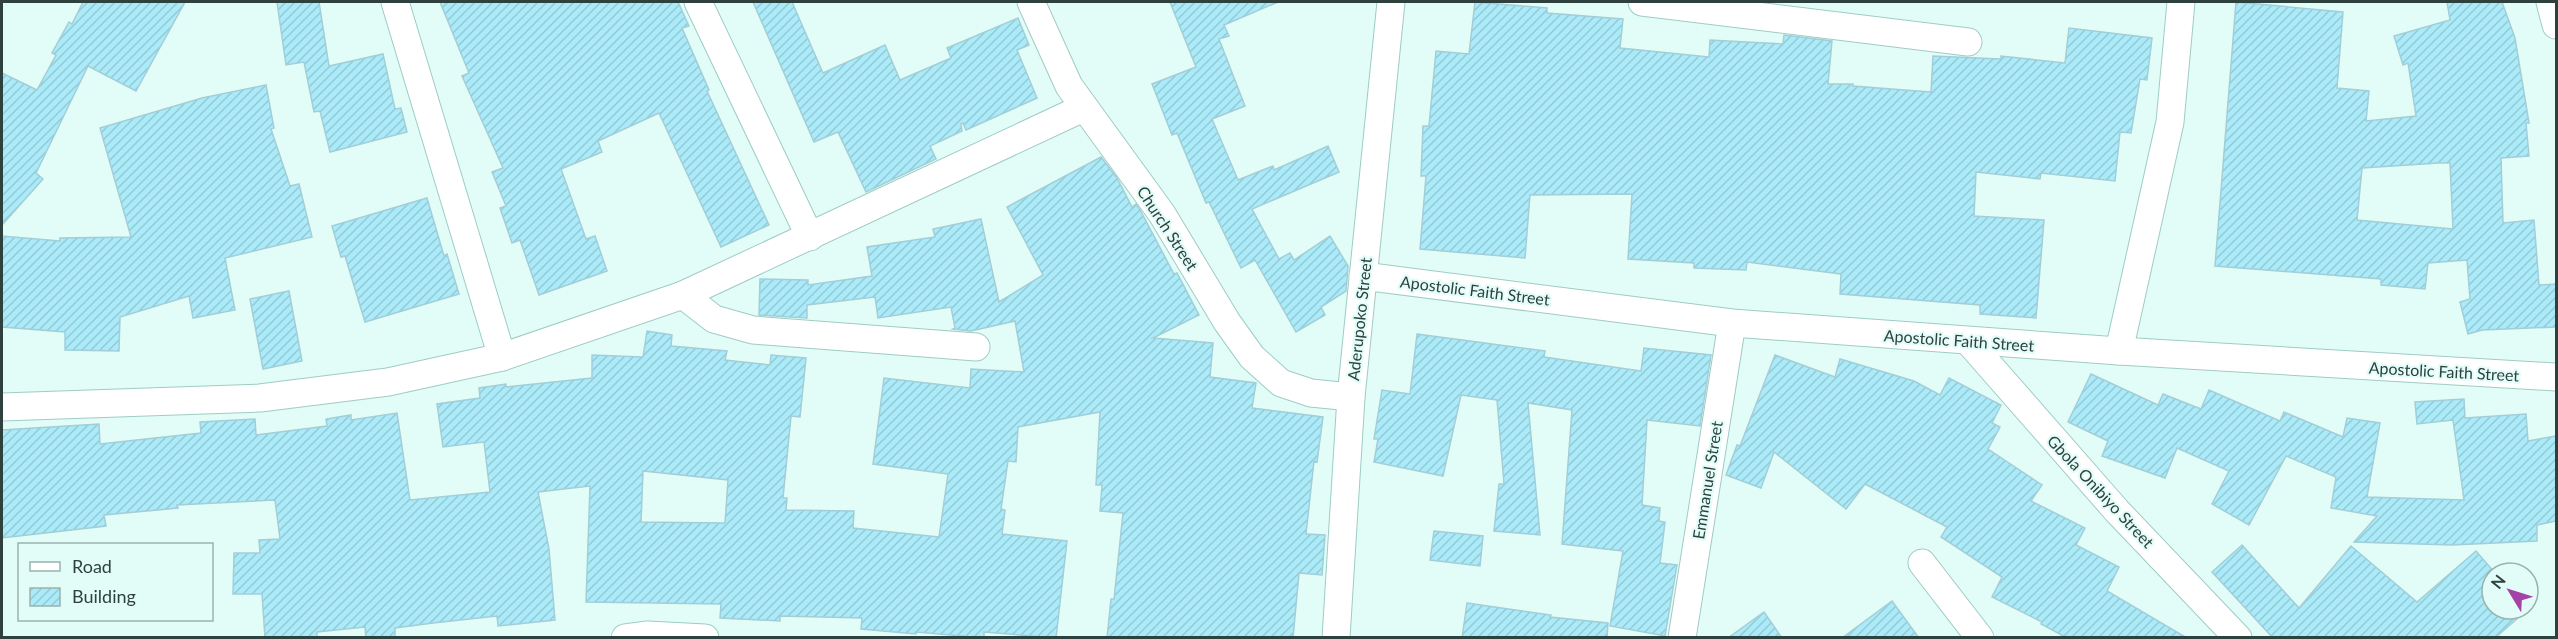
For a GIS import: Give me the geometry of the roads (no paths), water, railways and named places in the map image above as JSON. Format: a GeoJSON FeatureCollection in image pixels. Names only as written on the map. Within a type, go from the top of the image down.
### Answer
{"type":"FeatureCollection","features":[{"type":"Feature","properties":{"kind":"street"},"geometry":{"type":"LineString","coordinates":[[395,2],[502,357]]}},
{"type":"Feature","properties":{"kind":"street"},"geometry":{"type":"LineString","coordinates":[[698,2],[810,237]]}},
{"type":"Feature","properties":{"kind":"street","name":"Church Street"},"geometry":{"type":"LineString","coordinates":[[1031,2],[1069,86],[1162,214],[1227,322],[1252,357],[1281,383],[1311,393],[1351,397]]}},
{"type":"Feature","properties":{"kind":"street","name":"Aderupoko Street"},"geometry":{"type":"LineString","coordinates":[[1336,638],[1351,397],[1391,2]]}},
{"type":"Feature","properties":{"kind":"street"},"geometry":{"type":"LineString","coordinates":[[1642,2],[1968,42]]}},
{"type":"Feature","properties":{"kind":"street"},"geometry":{"type":"LineString","coordinates":[[2119,351],[2170,122],[2181,2]]}},
{"type":"Feature","properties":{"kind":"street"},"geometry":{"type":"LineString","coordinates":[[2550,2],[2556,25]]}},
{"type":"Feature","properties":{"kind":"street"},"geometry":{"type":"LineString","coordinates":[[2,407],[260,398],[388,382],[502,357],[683,295],[1083,108]]}},
{"type":"Feature","properties":{"kind":"street","name":"Apostolic Faith Street"},"geometry":{"type":"LineString","coordinates":[[1363,276],[1732,323],[2119,351],[2556,377]]}},
{"type":"Feature","properties":{"kind":"street"},"geometry":{"type":"LineString","coordinates":[[683,295],[714,319],[753,330],[976,347]]}},
{"type":"Feature","properties":{"kind":"street","name":"Emmanuel Street"},"geometry":{"type":"LineString","coordinates":[[1682,638],[1732,323]]}},
{"type":"Feature","properties":{"kind":"street","name":"Gbola Onibiyo Street"},"geometry":{"type":"LineString","coordinates":[[1968,341],[2117,511],[2238,638]]}},
{"type":"Feature","properties":{"kind":"street"},"geometry":{"type":"LineString","coordinates":[[1922,562],[1980,638]]}},
{"type":"Feature","properties":{"kind":"street"},"geometry":{"type":"LineString","coordinates":[[625,638],[648,635],[705,638]]}}]}
